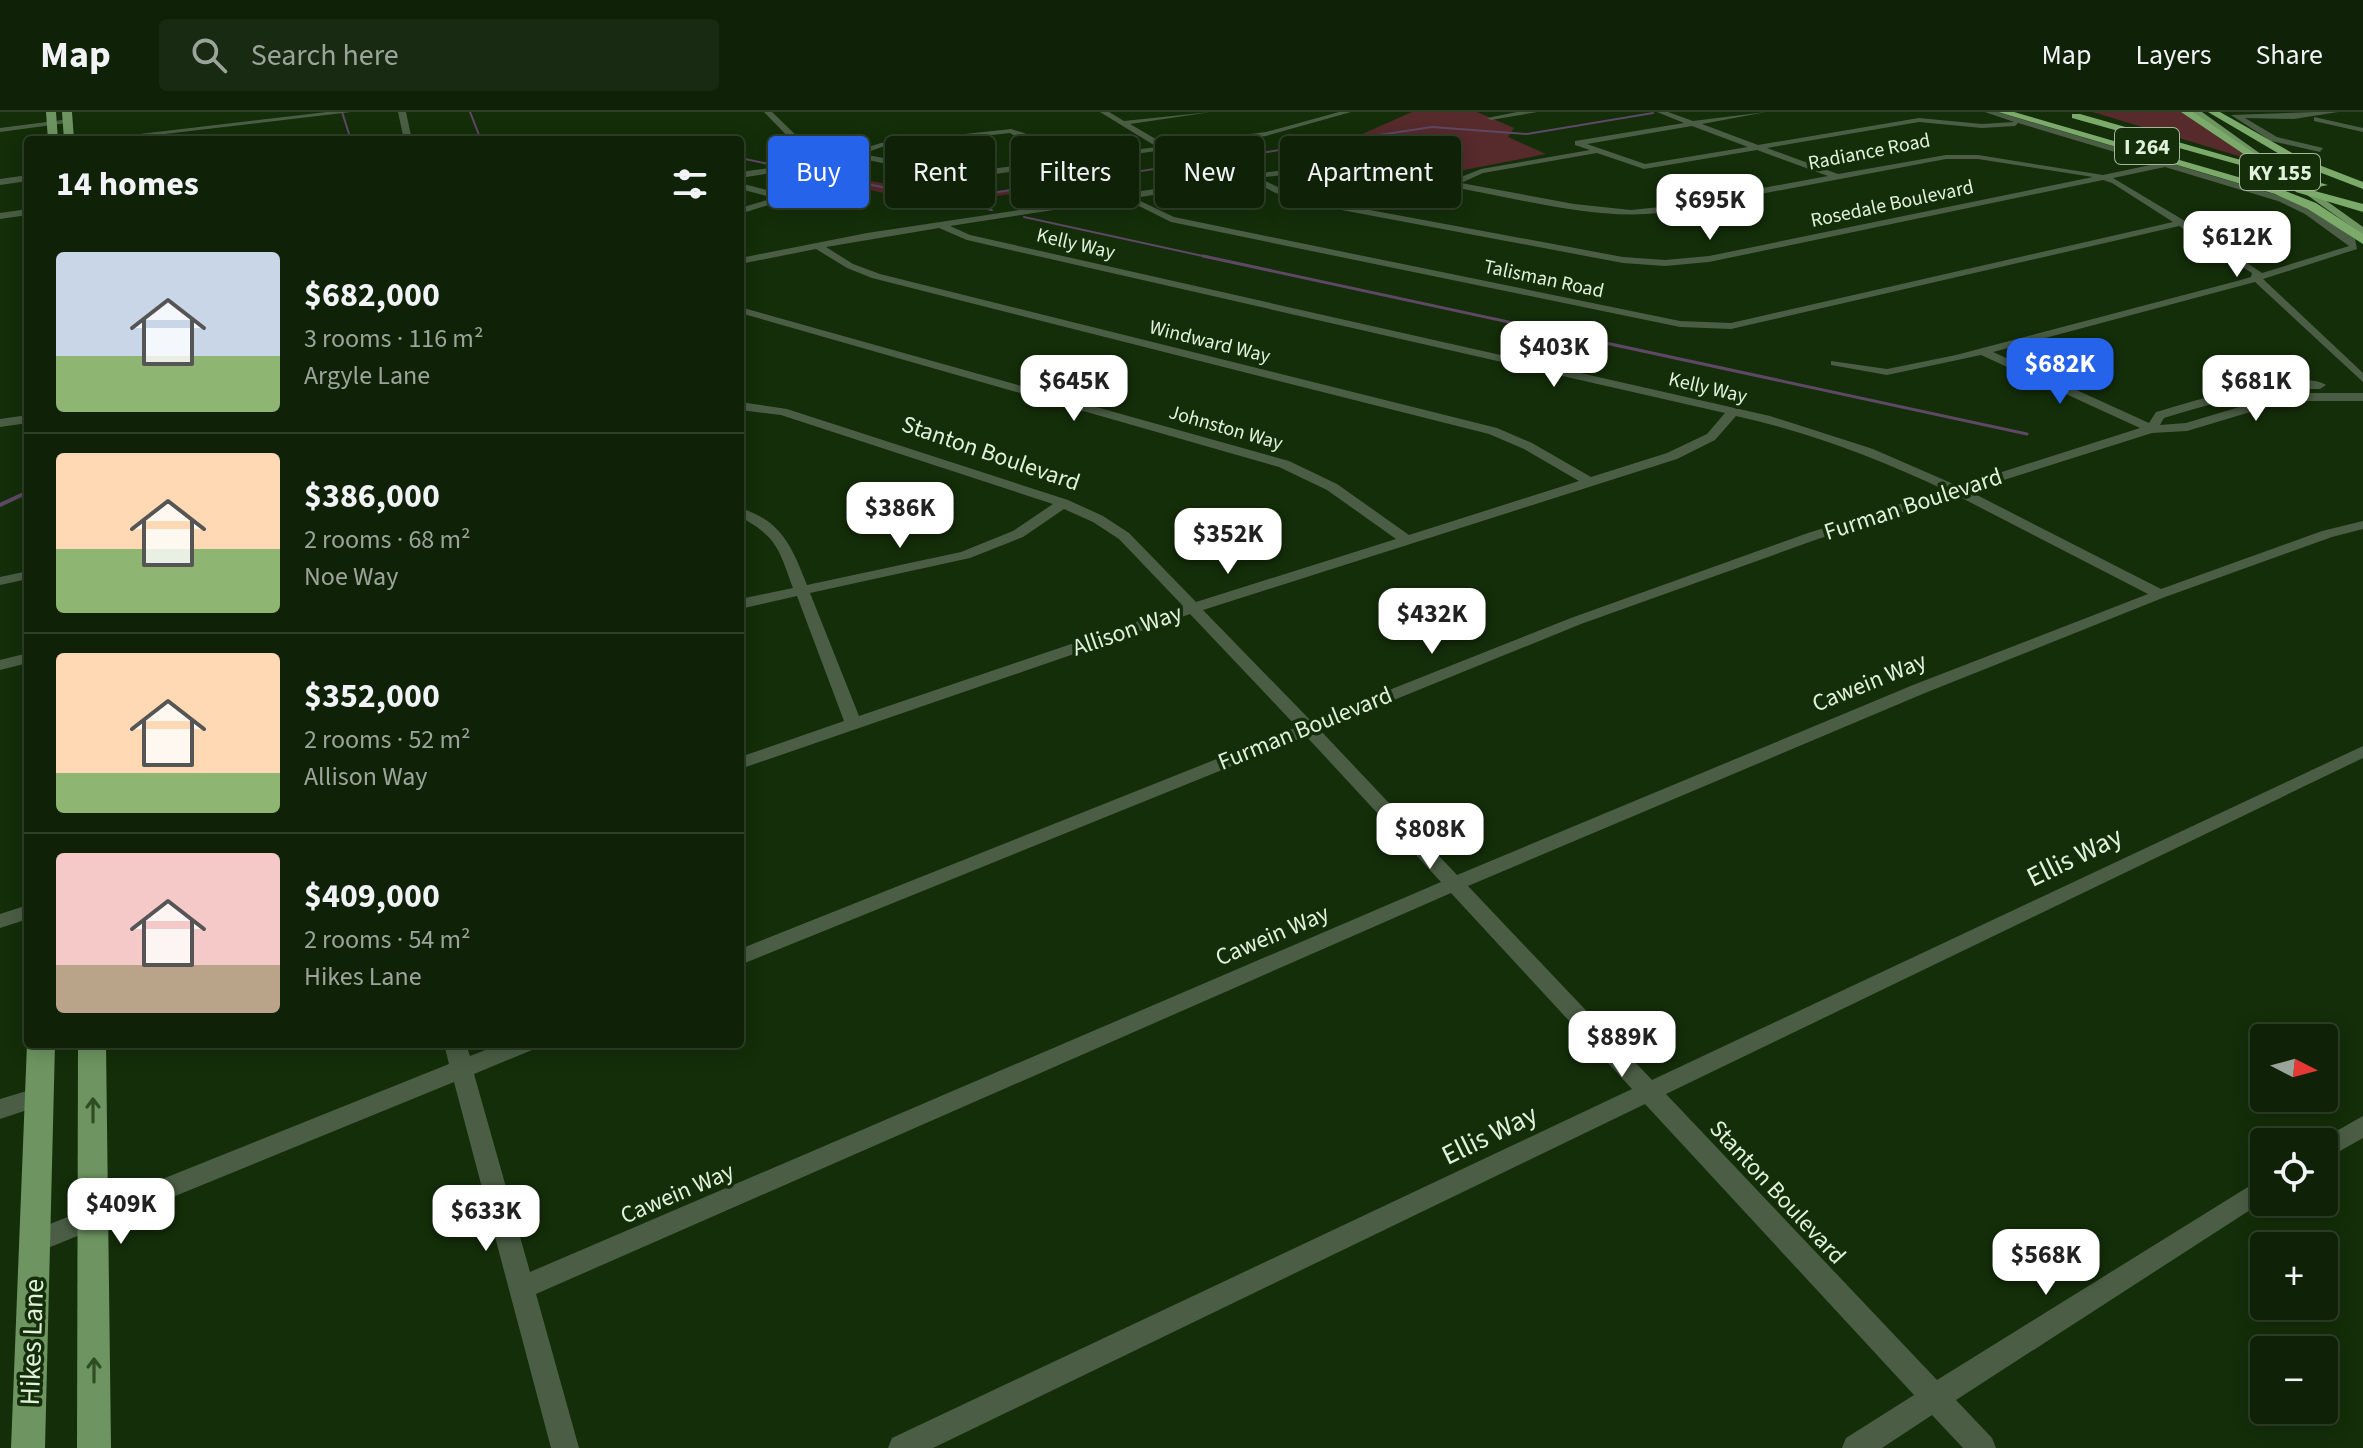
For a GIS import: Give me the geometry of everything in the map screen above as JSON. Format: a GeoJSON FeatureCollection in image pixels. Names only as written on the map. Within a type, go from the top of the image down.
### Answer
{"type":"FeatureCollection","features":[{"type":"Feature","properties":{"kind":"highway"},"geometry":{"type":"LineString","coordinates":[[2003,112],[2279,192],[2312,206],[2363,240]]}},
{"type":"Feature","properties":{"kind":"highway","name":"I 264"},"geometry":{"type":"LineString","coordinates":[[2062,112],[2363,196]]}},
{"type":"Feature","properties":{"kind":"highway"},"geometry":{"type":"LineString","coordinates":[[2086,112],[2249,164]]}},
{"type":"Feature","properties":{"kind":"highway"},"geometry":{"type":"LineString","coordinates":[[2186,112],[2275,169]]}},
{"type":"Feature","properties":{"kind":"highway"},"geometry":{"type":"LineString","coordinates":[[2212,112],[2306,164],[2363,186]]}},
{"type":"Feature","properties":{"kind":"highway","name":"I 264"},"geometry":{"type":"LineString","coordinates":[[2025,117],[2363,208]]}},
{"type":"Feature","properties":{"kind":"main road"},"geometry":{"type":"LineString","coordinates":[[51,112],[52,136]]}},
{"type":"Feature","properties":{"kind":"main road","name":"KY 155"},"geometry":{"type":"LineString","coordinates":[[2196,112],[2363,232]]}},
{"type":"Feature","properties":{"kind":"main road","name":"KY 155"},"geometry":{"type":"LineString","coordinates":[[2212,112],[2363,218]]}},
{"type":"Feature","properties":{"kind":"main road","name":"Hikes Lane"},"geometry":{"type":"LineString","coordinates":[[21,1445],[34,1242],[41,1048]]}},
{"type":"Feature","properties":{"kind":"main road"},"geometry":{"type":"LineString","coordinates":[[92,1048],[94,1448]]}},
{"type":"Feature","properties":{"kind":"street"},"geometry":{"type":"LineString","coordinates":[[129,136],[347,112]]}},
{"type":"Feature","properties":{"kind":"street"},"geometry":{"type":"LineString","coordinates":[[402,112],[407,136]]}},
{"type":"Feature","properties":{"kind":"street"},"geometry":{"type":"LineString","coordinates":[[768,112],[792,136]]}},
{"type":"Feature","properties":{"kind":"street"},"geometry":{"type":"LineString","coordinates":[[1104,112],[1155,142]]}},
{"type":"Feature","properties":{"kind":"street"},"geometry":{"type":"LineString","coordinates":[[1123,123],[1207,112]]}},
{"type":"Feature","properties":{"kind":"street"},"geometry":{"type":"LineString","coordinates":[[1247,136],[1281,131],[1347,112]]}},
{"type":"Feature","properties":{"kind":"street"},"geometry":{"type":"LineString","coordinates":[[1491,118],[1533,112]]}},
{"type":"Feature","properties":{"kind":"street"},"geometry":{"type":"LineString","coordinates":[[1661,112],[1836,177]]}},
{"type":"Feature","properties":{"kind":"street"},"geometry":{"type":"LineString","coordinates":[[1762,112],[1578,143],[1644,167],[1919,120]]}},
{"type":"Feature","properties":{"kind":"street"},"geometry":{"type":"LineString","coordinates":[[1895,112],[1919,120],[1982,126],[2025,117]]}},
{"type":"Feature","properties":{"kind":"street"},"geometry":{"type":"LineString","coordinates":[[1835,363],[1887,372],[1984,352],[2344,253],[2354,247],[2352,241],[2301,208],[2260,192],[2025,117],[1989,112]]}},
{"type":"Feature","properties":{"kind":"street"},"geometry":{"type":"LineString","coordinates":[[2233,114],[2307,116],[2334,112]]}},
{"type":"Feature","properties":{"kind":"street"},"geometry":{"type":"LineString","coordinates":[[2233,114],[2274,139],[2320,150]]}},
{"type":"Feature","properties":{"kind":"street"},"geometry":{"type":"LineString","coordinates":[[2307,116],[2363,130]]}},
{"type":"Feature","properties":{"kind":"street"},"geometry":{"type":"LineString","coordinates":[[0,130],[50,124],[67,117]]}},
{"type":"Feature","properties":{"kind":"street","name":"Talisman Road"},"geometry":{"type":"LineString","coordinates":[[869,149],[1011,131],[1023,136]]}},
{"type":"Feature","properties":{"kind":"street"},"geometry":{"type":"LineString","coordinates":[[1461,180],[1481,171],[1597,151]]}},
{"type":"Feature","properties":{"kind":"street","name":"Radiance Road"},"geometry":{"type":"LineString","coordinates":[[1461,187],[1595,210],[1633,212],[1958,156],[2106,178]]}},
{"type":"Feature","properties":{"kind":"street"},"geometry":{"type":"LineString","coordinates":[[869,157],[958,174],[1011,168]]}},
{"type":"Feature","properties":{"kind":"street","name":"Rosedale Boulevard"},"geometry":{"type":"LineString","coordinates":[[1264,184],[1315,202],[1612,258],[1665,263],[1709,259],[2167,164]]}},
{"type":"Feature","properties":{"kind":"street"},"geometry":{"type":"LineString","coordinates":[[744,174],[768,171]]}},
{"type":"Feature","properties":{"kind":"street"},"geometry":{"type":"LineString","coordinates":[[2106,178],[2126,186],[2257,272],[2256,277],[2363,379]]}},
{"type":"Feature","properties":{"kind":"street"},"geometry":{"type":"LineString","coordinates":[[0,182],[24,179]]}},
{"type":"Feature","properties":{"kind":"street"},"geometry":{"type":"LineString","coordinates":[[744,187],[768,194]]}},
{"type":"Feature","properties":{"kind":"street"},"geometry":{"type":"LineString","coordinates":[[744,210],[768,202]]}},
{"type":"Feature","properties":{"kind":"street","name":"Talisman Road"},"geometry":{"type":"LineString","coordinates":[[1139,204],[1153,212],[1188,223],[1701,327],[1731,326],[2182,223]]}},
{"type":"Feature","properties":{"kind":"street","name":"Radiance Road"},"geometry":{"type":"LineString","coordinates":[[744,260],[817,245],[1049,208]]}},
{"type":"Feature","properties":{"kind":"street"},"geometry":{"type":"LineString","coordinates":[[0,216],[24,213]]}},
{"type":"Feature","properties":{"kind":"street","name":"Kelly Way"},"geometry":{"type":"LineString","coordinates":[[941,225],[967,237],[1733,411],[1835,438],[1954,490],[2160,594]]}},
{"type":"Feature","properties":{"kind":"street","name":"Windward Way"},"geometry":{"type":"LineString","coordinates":[[817,245],[850,266],[876,276],[1493,431],[1528,446],[1590,482]]}},
{"type":"Feature","properties":{"kind":"street"},"geometry":{"type":"LineString","coordinates":[[2344,253],[2363,257]]}},
{"type":"Feature","properties":{"kind":"street","name":"Johnston Way"},"geometry":{"type":"LineString","coordinates":[[744,314],[1284,464],[1332,487],[1407,540]]}},
{"type":"Feature","properties":{"kind":"street"},"geometry":{"type":"LineString","coordinates":[[1984,352],[2151,429]]}},
{"type":"Feature","properties":{"kind":"street","name":"Furman Boulevard"},"geometry":{"type":"LineString","coordinates":[[2151,429],[2160,415],[2250,388],[2292,383],[2363,387]]}},
{"type":"Feature","properties":{"kind":"street","name":"Furman Boulevard"},"geometry":{"type":"LineString","coordinates":[[744,955],[1603,611],[1813,536],[2151,429],[2187,427],[2286,397],[2363,397]]}},
{"type":"Feature","properties":{"kind":"street","name":"Stanton Boulevard"},"geometry":{"type":"LineString","coordinates":[[744,407],[783,412],[1063,503],[1098,519],[1124,536],[1982,1448]]}},
{"type":"Feature","properties":{"kind":"street","name":"Allison Way"},"geometry":{"type":"LineString","coordinates":[[744,762],[1194,608],[1695,447],[1711,437],[1733,411]]}},
{"type":"Feature","properties":{"kind":"street"},"geometry":{"type":"LineString","coordinates":[[0,423],[24,420]]}},
{"type":"Feature","properties":{"kind":"street"},"geometry":{"type":"LineString","coordinates":[[744,603],[948,560],[1018,534],[1063,503]]}},
{"type":"Feature","properties":{"kind":"street"},"geometry":{"type":"LineString","coordinates":[[744,514],[765,524],[778,535],[854,724]]}},
{"type":"Feature","properties":{"kind":"street","name":"Cawein Way"},"geometry":{"type":"LineString","coordinates":[[522,1288],[1454,885],[1905,695],[2160,594],[2327,534],[2363,525]]}},
{"type":"Feature","properties":{"kind":"street"},"geometry":{"type":"LineString","coordinates":[[0,581],[24,576]]}},
{"type":"Feature","properties":{"kind":"street"},"geometry":{"type":"LineString","coordinates":[[0,665],[24,659]]}},
{"type":"Feature","properties":{"kind":"street","name":"Ellis Way"},"geometry":{"type":"LineString","coordinates":[[902,1448],[2363,751]]}},
{"type":"Feature","properties":{"kind":"street"},"geometry":{"type":"LineString","coordinates":[[0,921],[24,913]]}},
{"type":"Feature","properties":{"kind":"street"},"geometry":{"type":"LineString","coordinates":[[456,1048],[565,1448]]}},
{"type":"Feature","properties":{"kind":"street"},"geometry":{"type":"LineString","coordinates":[[34,1242],[514,1048]]}},
{"type":"Feature","properties":{"kind":"street"},"geometry":{"type":"LineString","coordinates":[[0,1109],[40,1096]]}},
{"type":"Feature","properties":{"kind":"street"},"geometry":{"type":"LineString","coordinates":[[2338,1141],[2363,1126]]}},
{"type":"Feature","properties":{"kind":"street"},"geometry":{"type":"LineString","coordinates":[[1856,1448],[2250,1197]]}},
{"type":"Feature","properties":{"kind":"shaded area"},"geometry":{"type":"Polygon","coordinates":[[[1412,112],[1477,112],[1514,128],[1508,137],[1546,154],[1464,170],[1461,169],[1461,136],[1358,136],[1412,112]]]}},
{"type":"Feature","properties":{"kind":"shaded area"},"geometry":{"type":"Polygon","coordinates":[[[2092,112],[2182,112],[2252,160],[2096,113],[2092,112]]]}},
{"type":"Feature","properties":{"kind":"shaded area"},"geometry":{"type":"Polygon","coordinates":[[[869,180],[885,184],[885,193],[869,190],[869,180]]]}},
{"type":"Feature","properties":{"kind":"shaded area"},"geometry":{"type":"Polygon","coordinates":[[[1011,189],[1011,194],[995,196],[995,191],[1011,189]]]}},
{"type":"Feature","properties":{"kind":"waterway"},"geometry":{"type":"LineString","coordinates":[[342,112],[350,136]]}},
{"type":"Feature","properties":{"kind":"waterway"},"geometry":{"type":"LineString","coordinates":[[470,112],[479,136]]}},
{"type":"Feature","properties":{"kind":"waterway"},"geometry":{"type":"LineString","coordinates":[[1139,171],[1432,127],[1527,134],[1653,113]]}},
{"type":"Feature","properties":{"kind":"waterway"},"geometry":{"type":"LineString","coordinates":[[744,159],[768,164]]}},
{"type":"Feature","properties":{"kind":"waterway"},"geometry":{"type":"LineString","coordinates":[[869,184],[945,200],[1011,190]]}},
{"type":"Feature","properties":{"kind":"waterway"},"geometry":{"type":"LineString","coordinates":[[982,208],[992,210]]}},
{"type":"Feature","properties":{"kind":"waterway"},"geometry":{"type":"LineString","coordinates":[[1024,217],[1212,258]]}},
{"type":"Feature","properties":{"kind":"waterway"},"geometry":{"type":"LineString","coordinates":[[1203,256],[2027,434]]}},
{"type":"Feature","properties":{"kind":"waterway"},"geometry":{"type":"LineString","coordinates":[[0,505],[24,494]]}}]}
